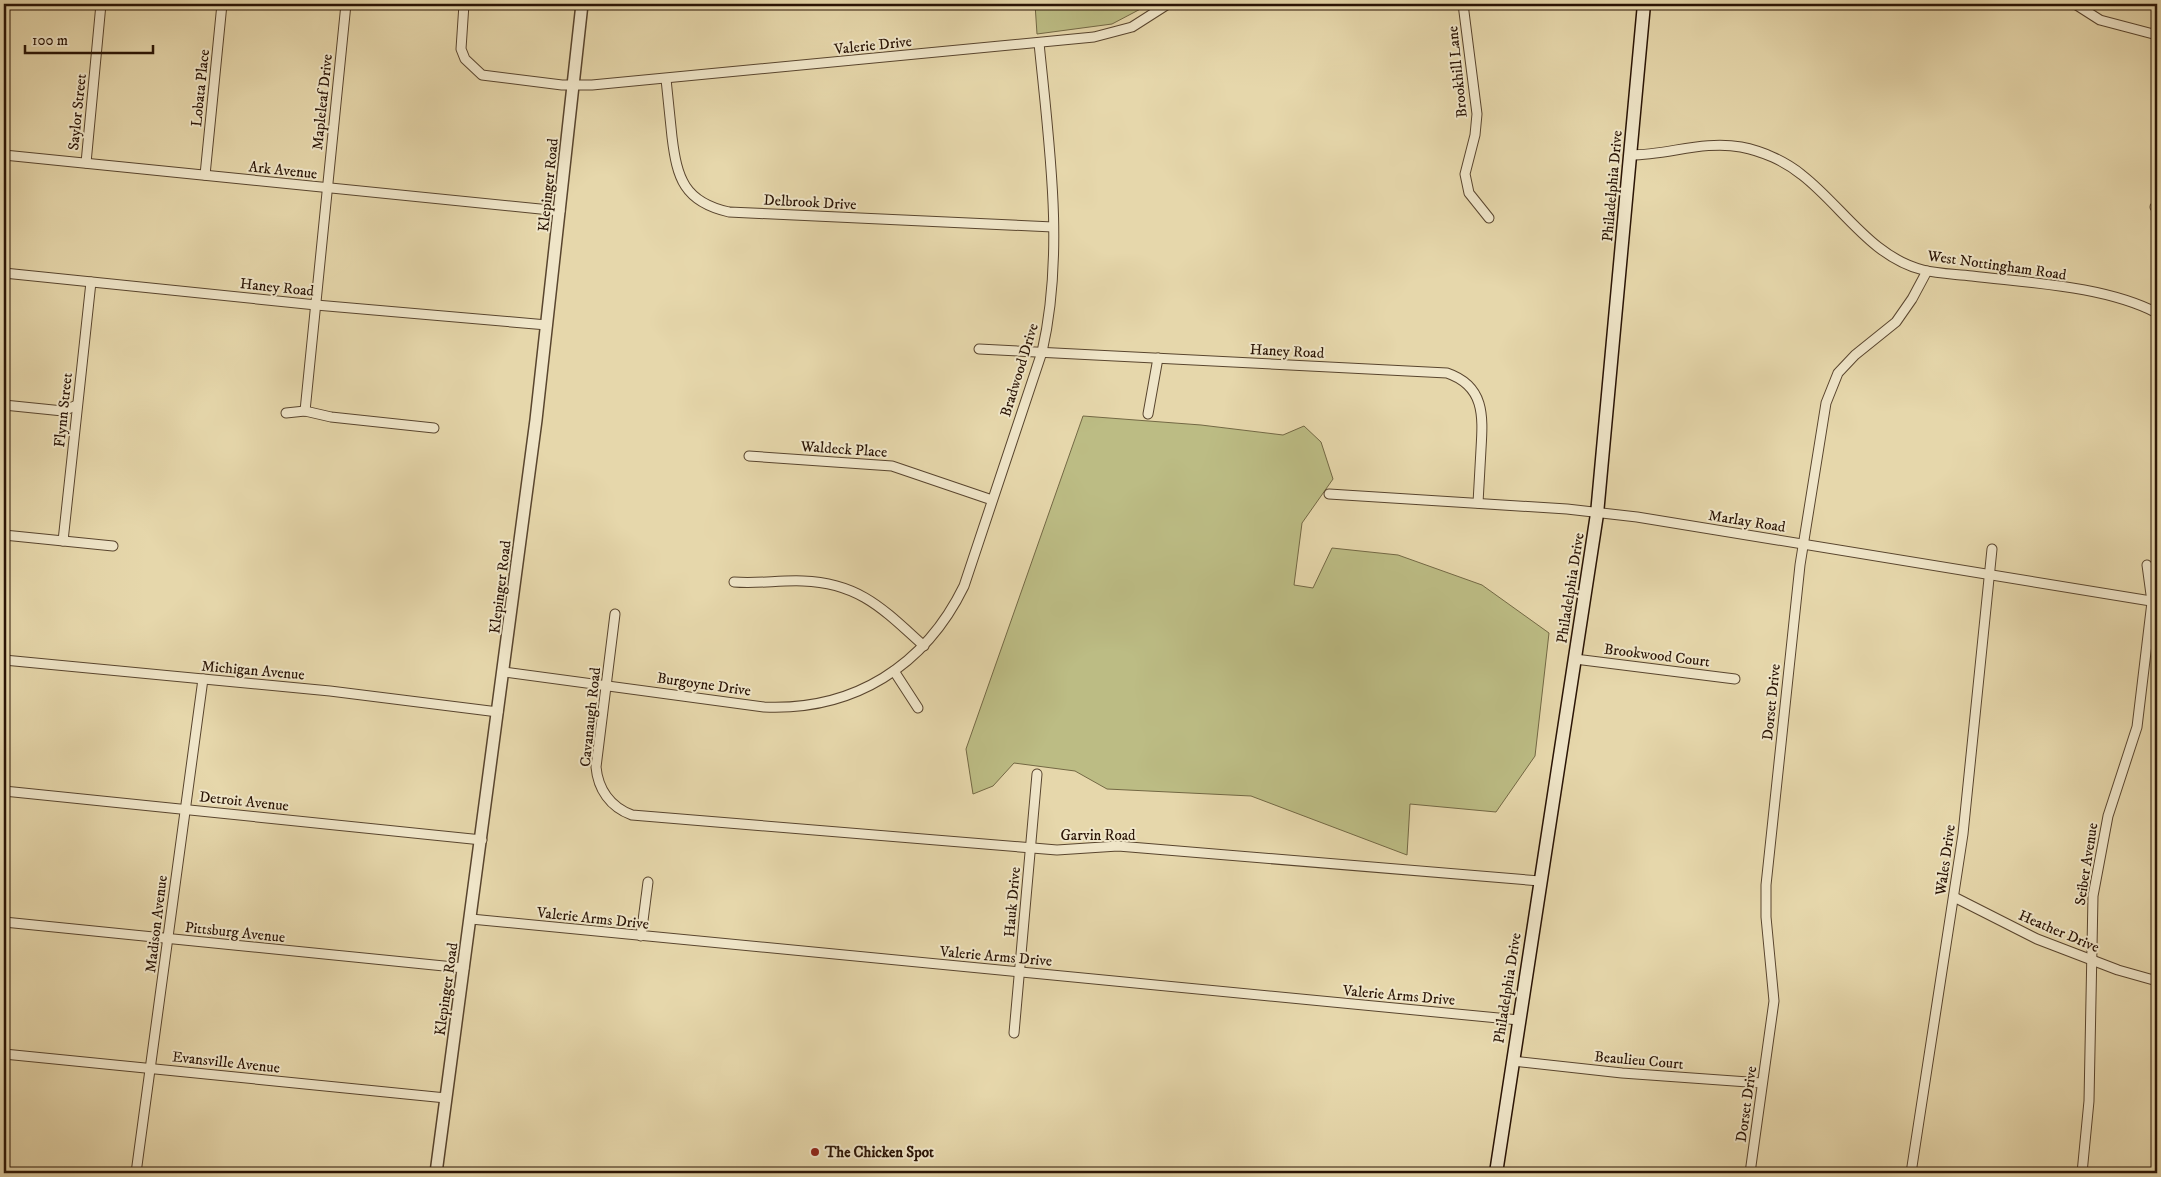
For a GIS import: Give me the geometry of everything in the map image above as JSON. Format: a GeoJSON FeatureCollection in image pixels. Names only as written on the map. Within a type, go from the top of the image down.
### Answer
{"type":"FeatureCollection","features":[{"type":"Feature","properties":{"kind":"main road","name":"Philadelphia Drive"},"geometry":{"type":"LineString","coordinates":[[1496,1173],[1598,514],[1644,4]]}},
{"type":"Feature","properties":{"kind":"street","name":"Saylor Street"},"geometry":{"type":"LineString","coordinates":[[86,163],[101,4]]}},
{"type":"Feature","properties":{"kind":"street","name":"Lobata Place"},"geometry":{"type":"LineString","coordinates":[[205,175],[222,4]]}},
{"type":"Feature","properties":{"kind":"street","name":"Mapleleaf Drive"},"geometry":{"type":"LineString","coordinates":[[306,411],[346,4]]}},
{"type":"Feature","properties":{"kind":"street","name":"Valerie Drive"},"geometry":{"type":"LineString","coordinates":[[464,4],[461,49],[464,59],[482,75],[493,78],[573,85],[666,79],[1112,34],[1132,26],[1168,4]]}},
{"type":"Feature","properties":{"kind":"street","name":"Klepinger Road"},"geometry":{"type":"LineString","coordinates":[[436,1173],[504,672],[547,325],[582,4]]}},
{"type":"Feature","properties":{"kind":"street","name":"Brookhill Lane"},"geometry":{"type":"LineString","coordinates":[[1463,4],[1477,114],[1475,135],[1465,174],[1469,193],[1489,218]]}},
{"type":"Feature","properties":{"kind":"street"},"geometry":{"type":"LineString","coordinates":[[2075,4],[2100,20],[2157,34]]}},
{"type":"Feature","properties":{"kind":"street","name":"Bradwood Drive"},"geometry":{"type":"LineString","coordinates":[[894,672],[924,646],[945,620],[964,586],[1042,352],[1051,296],[1053,227],[1050,155],[1039,42]]}},
{"type":"Feature","properties":{"kind":"street","name":"Delbrook Drive"},"geometry":{"type":"LineString","coordinates":[[666,79],[678,176],[686,189],[709,207],[729,212],[1053,227]]}},
{"type":"Feature","properties":{"kind":"street","name":"West Nottingham Road"},"geometry":{"type":"LineString","coordinates":[[1631,155],[1721,145],[1739,146],[1768,155],[1804,176],[1875,244],[1906,263],[1928,271],[2080,290],[2130,302],[2157,313]]}},
{"type":"Feature","properties":{"kind":"street","name":"Ark Avenue"},"geometry":{"type":"LineString","coordinates":[[4,155],[560,211]]}},
{"type":"Feature","properties":{"kind":"street","name":"Dorset Drive"},"geometry":{"type":"LineString","coordinates":[[1750,1173],[1774,1001],[1766,917],[1766,885],[1803,544],[1826,403],[1832,386],[1847,362],[1896,322],[1928,271]]}},
{"type":"Feature","properties":{"kind":"street","name":"Haney Road"},"geometry":{"type":"LineString","coordinates":[[4,273],[316,305],[547,325]]}},
{"type":"Feature","properties":{"kind":"street","name":"Flynn Street"},"geometry":{"type":"LineString","coordinates":[[63,541],[91,282]]}},
{"type":"Feature","properties":{"kind":"street","name":"Haney Road"},"geometry":{"type":"LineString","coordinates":[[979,349],[1441,372],[1457,377],[1474,392],[1482,411],[1478,503]]}},
{"type":"Feature","properties":{"kind":"street"},"geometry":{"type":"LineString","coordinates":[[1148,414],[1158,358]]}},
{"type":"Feature","properties":{"kind":"street"},"geometry":{"type":"LineString","coordinates":[[4,405],[63,411],[77,405]]}},
{"type":"Feature","properties":{"kind":"street"},"geometry":{"type":"LineString","coordinates":[[286,413],[306,411],[331,416],[434,428]]}},
{"type":"Feature","properties":{"kind":"street","name":"Waldeck Place"},"geometry":{"type":"LineString","coordinates":[[749,456],[884,465],[992,500]]}},
{"type":"Feature","properties":{"kind":"street","name":"Marlay Road"},"geometry":{"type":"LineString","coordinates":[[1329,494],[1566,509],[1637,518],[2154,602]]}},
{"type":"Feature","properties":{"kind":"street"},"geometry":{"type":"LineString","coordinates":[[4,535],[113,546]]}},
{"type":"Feature","properties":{"kind":"street","name":"Wales Drive"},"geometry":{"type":"LineString","coordinates":[[1911,1173],[1963,834],[1992,549]]}},
{"type":"Feature","properties":{"kind":"street","name":"Seiber Avenue"},"geometry":{"type":"LineString","coordinates":[[2082,1173],[2089,1101],[2093,896],[2108,816],[2137,727],[2154,602],[2147,565]]}},
{"type":"Feature","properties":{"kind":"street"},"geometry":{"type":"LineString","coordinates":[[734,582],[802,581],[824,583],[852,590],[872,600],[924,646]]}},
{"type":"Feature","properties":{"kind":"street","name":"Cavanaugh Road"},"geometry":{"type":"LineString","coordinates":[[615,614],[596,767],[598,782],[607,797],[619,809],[632,815],[655,817]]}},
{"type":"Feature","properties":{"kind":"street","name":"Brookwood Court"},"geometry":{"type":"LineString","coordinates":[[1575,659],[1735,679]]}},
{"type":"Feature","properties":{"kind":"street","name":"Michigan Avenue"},"geometry":{"type":"LineString","coordinates":[[4,660],[330,691],[498,712]]}},
{"type":"Feature","properties":{"kind":"street","name":"Burgoyne Drive"},"geometry":{"type":"LineString","coordinates":[[504,672],[764,706],[796,707],[832,701],[853,694],[894,672]]}},
{"type":"Feature","properties":{"kind":"street"},"geometry":{"type":"LineString","coordinates":[[894,672],[918,708]]}},
{"type":"Feature","properties":{"kind":"street","name":"Madison Avenue"},"geometry":{"type":"LineString","coordinates":[[136,1173],[203,679]]}},
{"type":"Feature","properties":{"kind":"street","name":"Hauk Drive"},"geometry":{"type":"LineString","coordinates":[[1014,1033],[1038,774]]}},
{"type":"Feature","properties":{"kind":"street","name":"Detroit Avenue"},"geometry":{"type":"LineString","coordinates":[[4,791],[482,840]]}},
{"type":"Feature","properties":{"kind":"street","name":"Garvin Road"},"geometry":{"type":"LineString","coordinates":[[655,817],[1031,848],[1070,850],[1118,846],[1540,881]]}},
{"type":"Feature","properties":{"kind":"street"},"geometry":{"type":"LineString","coordinates":[[641,936],[648,882]]}},
{"type":"Feature","properties":{"kind":"street","name":"Heather Drive"},"geometry":{"type":"LineString","coordinates":[[1954,897],[2037,939],[2092,960],[2157,981]]}},
{"type":"Feature","properties":{"kind":"street","name":"Valerie Arms Drive"},"geometry":{"type":"LineString","coordinates":[[471,920],[1519,1020]]}},
{"type":"Feature","properties":{"kind":"street","name":"Pittsburg Avenue"},"geometry":{"type":"LineString","coordinates":[[4,922],[464,968]]}},
{"type":"Feature","properties":{"kind":"street","name":"Evansville Avenue"},"geometry":{"type":"LineString","coordinates":[[4,1054],[446,1098]]}},
{"type":"Feature","properties":{"kind":"street","name":"Beaulieu Court"},"geometry":{"type":"LineString","coordinates":[[1513,1061],[1622,1073],[1762,1083]]}},
{"type":"Feature","properties":{"kind":"green space"},"geometry":{"type":"Polygon","coordinates":[[[1035,4],[1150,4],[1112,24],[1037,34],[1035,4]]]}},
{"type":"Feature","properties":{"kind":"green space"},"geometry":{"type":"Polygon","coordinates":[[[1083,416],[1201,425],[1283,435],[1304,426],[1321,442],[1333,479],[1302,523],[1294,585],[1313,588],[1332,548],[1398,555],[1482,585],[1549,633],[1535,756],[1496,812],[1410,804],[1407,855],[1251,796],[1107,789],[1075,771],[1014,763],[993,786],[973,794],[966,749],[1083,416]]]}},
{"type":"Feature","properties":{"kind":"place","name":"The Chicken Spot"},"geometry":{"type":"Point","coordinates":[815,1152]}}]}
